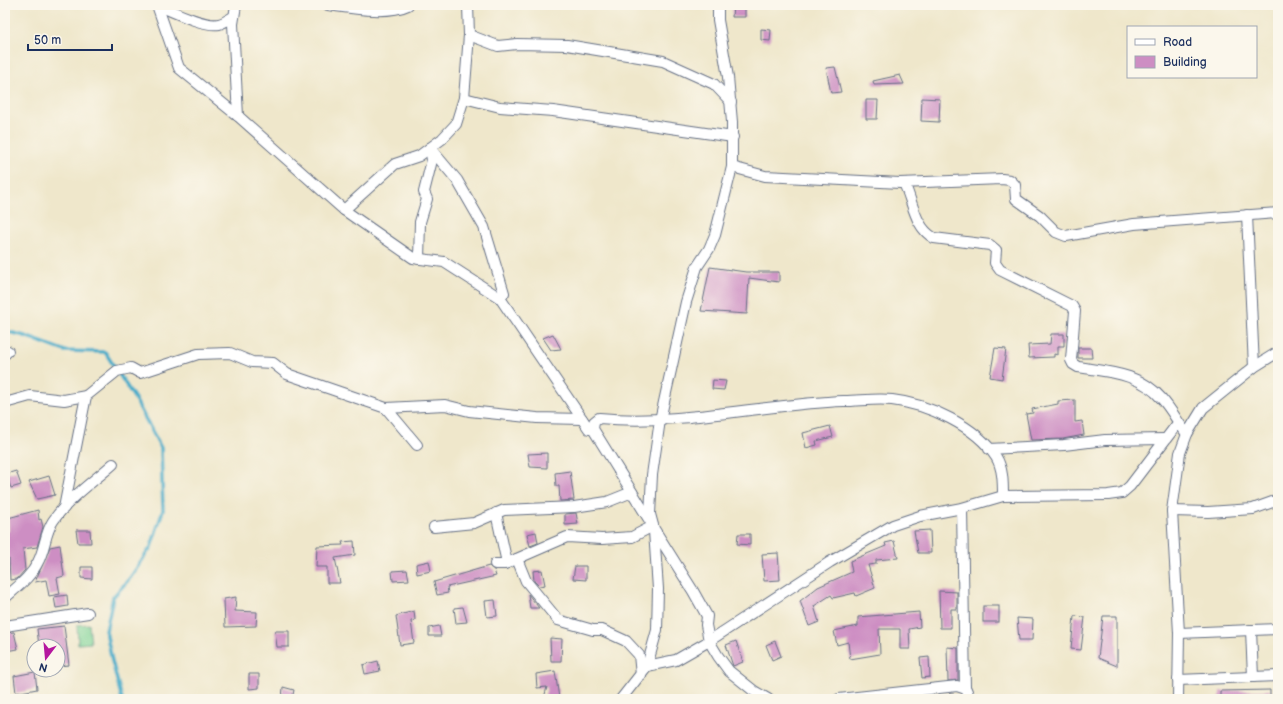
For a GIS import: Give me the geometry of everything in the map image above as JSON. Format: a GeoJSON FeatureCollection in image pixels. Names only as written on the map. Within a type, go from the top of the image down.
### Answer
{"type":"FeatureCollection","features":[{"type":"Feature","properties":{"kind":"street"},"geometry":{"type":"LineString","coordinates":[[233,21],[219,24],[198,23],[186,16],[157,5],[179,68],[238,116],[344,210],[413,258],[444,262],[500,298],[589,429],[593,429]]}},
{"type":"Feature","properties":{"kind":"street"},"geometry":{"type":"LineString","coordinates":[[236,5],[233,21],[238,116]]}},
{"type":"Feature","properties":{"kind":"street"},"geometry":{"type":"LineString","coordinates":[[328,5],[390,10],[408,5]]}},
{"type":"Feature","properties":{"kind":"street"},"geometry":{"type":"LineString","coordinates":[[344,210],[395,164],[418,156],[430,148],[456,124],[464,98],[469,35],[468,5]]}},
{"type":"Feature","properties":{"kind":"street"},"geometry":{"type":"LineString","coordinates":[[621,699],[648,666],[657,630],[658,589],[653,526],[652,475],[660,420],[690,285],[697,267],[715,235],[732,167],[733,137],[731,102],[718,20],[718,5]]}},
{"type":"Feature","properties":{"kind":"street"},"geometry":{"type":"LineString","coordinates":[[469,35],[498,46],[517,44],[567,45],[663,61],[714,84],[731,102]]}},
{"type":"Feature","properties":{"kind":"street"},"geometry":{"type":"LineString","coordinates":[[464,98],[500,107],[553,112],[733,137]]}},
{"type":"Feature","properties":{"kind":"street"},"geometry":{"type":"LineString","coordinates":[[419,259],[420,222],[427,199],[424,192],[432,160],[430,148]]}},
{"type":"Feature","properties":{"kind":"street"},"geometry":{"type":"LineString","coordinates":[[430,148],[457,180],[484,227],[504,293],[500,298]]}},
{"type":"Feature","properties":{"kind":"street"},"geometry":{"type":"LineString","coordinates":[[732,167],[765,176],[904,183],[1010,180],[1015,185],[1016,199],[1040,216],[1056,232],[1066,236],[1134,224],[1278,213]]}},
{"type":"Feature","properties":{"kind":"street"},"geometry":{"type":"LineString","coordinates":[[904,183],[916,217],[927,235],[934,238],[990,244],[996,250],[995,263],[1000,270],[1074,309],[1071,360],[1073,364],[1078,367],[1127,375],[1134,378],[1153,390],[1162,399],[1187,434]]}},
{"type":"Feature","properties":{"kind":"street"},"geometry":{"type":"LineString","coordinates":[[1247,215],[1254,368]]}},
{"type":"Feature","properties":{"kind":"street"},"geometry":{"type":"LineString","coordinates":[[5,403],[30,396],[64,400],[86,396],[117,371],[131,368],[140,373],[198,354],[230,352],[252,362],[273,363],[287,374],[386,408],[445,405],[469,411],[522,416],[582,419]]}},
{"type":"Feature","properties":{"kind":"street"},"geometry":{"type":"LineString","coordinates":[[1178,699],[1180,633],[1172,511],[1180,453],[1187,434],[1203,408],[1254,368],[1278,352]]}},
{"type":"Feature","properties":{"kind":"street"},"geometry":{"type":"LineString","coordinates":[[64,508],[86,396]]}},
{"type":"Feature","properties":{"kind":"street"},"geometry":{"type":"LineString","coordinates":[[778,699],[767,698],[754,691],[729,671],[709,641],[706,626],[707,616],[593,429],[594,422],[599,418],[627,421],[660,420],[722,414],[810,402],[892,400],[938,413],[960,423],[989,449],[996,458],[1001,470],[1003,496]]}},
{"type":"Feature","properties":{"kind":"street"},"geometry":{"type":"LineString","coordinates":[[386,408],[417,445]]}},
{"type":"Feature","properties":{"kind":"street"},"geometry":{"type":"LineString","coordinates":[[648,666],[676,660],[709,641],[830,562],[893,525],[920,516],[962,508],[1003,496],[1108,495],[1122,493],[1130,486],[1178,423]]}},
{"type":"Feature","properties":{"kind":"street"},"geometry":{"type":"LineString","coordinates":[[989,449],[1064,445],[1105,440],[1165,439]]}},
{"type":"Feature","properties":{"kind":"street"},"geometry":{"type":"LineString","coordinates":[[5,598],[30,575],[40,556],[49,528],[64,508],[113,464]]}},
{"type":"Feature","properties":{"kind":"street"},"geometry":{"type":"LineString","coordinates":[[434,527],[474,523],[504,510],[574,507],[607,502],[632,492]]}},
{"type":"Feature","properties":{"kind":"street"},"geometry":{"type":"LineString","coordinates":[[1172,511],[1208,512],[1253,509],[1278,500]]}},
{"type":"Feature","properties":{"kind":"street"},"geometry":{"type":"LineString","coordinates":[[962,508],[965,688],[970,699]]}},
{"type":"Feature","properties":{"kind":"street"},"geometry":{"type":"LineString","coordinates":[[496,514],[512,561],[526,581],[558,620],[593,630],[602,630],[626,641],[638,655],[641,675]]}},
{"type":"Feature","properties":{"kind":"street"},"geometry":{"type":"LineString","coordinates":[[495,564],[512,561],[567,537],[602,539],[632,537],[653,526]]}},
{"type":"Feature","properties":{"kind":"street"},"geometry":{"type":"LineString","coordinates":[[5,626],[88,613]]}},
{"type":"Feature","properties":{"kind":"street"},"geometry":{"type":"LineString","coordinates":[[1180,633],[1278,629]]}},
{"type":"Feature","properties":{"kind":"street"},"geometry":{"type":"LineString","coordinates":[[1251,630],[1253,677]]}},
{"type":"Feature","properties":{"kind":"street"},"geometry":{"type":"LineString","coordinates":[[1178,680],[1278,676]]}},
{"type":"Feature","properties":{"kind":"street"},"geometry":{"type":"LineString","coordinates":[[839,699],[920,689],[957,686],[965,688]]}},
{"type":"Feature","properties":{"kind":"green space"},"geometry":{"type":"Polygon","coordinates":[[[89,624],[91,643],[78,644],[77,625],[89,624]]]}},
{"type":"Feature","properties":{"kind":"building"},"geometry":{"type":"Polygon","coordinates":[[[733,5],[745,5],[745,17],[732,17],[733,5]]]}},
{"type":"Feature","properties":{"kind":"building"},"geometry":{"type":"Polygon","coordinates":[[[761,29],[771,30],[770,41],[761,40],[761,29]]]}},
{"type":"Feature","properties":{"kind":"building"},"geometry":{"type":"Polygon","coordinates":[[[835,67],[841,92],[831,93],[826,68],[835,67]]]}},
{"type":"Feature","properties":{"kind":"building"},"geometry":{"type":"Polygon","coordinates":[[[900,75],[904,84],[874,85],[873,81],[900,75]]]}},
{"type":"Feature","properties":{"kind":"building"},"geometry":{"type":"Polygon","coordinates":[[[922,98],[940,99],[939,122],[921,121],[922,98]]]}},
{"type":"Feature","properties":{"kind":"building"},"geometry":{"type":"Polygon","coordinates":[[[866,100],[878,100],[877,119],[866,119],[866,100]]]}},
{"type":"Feature","properties":{"kind":"building"},"geometry":{"type":"Polygon","coordinates":[[[710,267],[746,272],[779,272],[779,282],[749,278],[747,314],[701,311],[710,267]]]}},
{"type":"Feature","properties":{"kind":"building"},"geometry":{"type":"Polygon","coordinates":[[[553,334],[561,349],[551,350],[543,338],[553,334]]]}},
{"type":"Feature","properties":{"kind":"building"},"geometry":{"type":"Polygon","coordinates":[[[1051,334],[1064,334],[1064,346],[1058,346],[1058,355],[1054,354],[1054,357],[1029,358],[1028,345],[1050,344],[1051,334]]]}},
{"type":"Feature","properties":{"kind":"building"},"geometry":{"type":"Polygon","coordinates":[[[995,348],[1006,349],[1002,379],[990,377],[995,348]]]}},
{"type":"Feature","properties":{"kind":"building"},"geometry":{"type":"Polygon","coordinates":[[[1078,348],[1091,348],[1092,358],[1078,358],[1078,348]]]}},
{"type":"Feature","properties":{"kind":"building"},"geometry":{"type":"Polygon","coordinates":[[[713,380],[726,381],[724,390],[712,389],[713,380]]]}},
{"type":"Feature","properties":{"kind":"building"},"geometry":{"type":"Polygon","coordinates":[[[1075,400],[1075,422],[1082,421],[1084,435],[1063,439],[1031,440],[1026,414],[1033,413],[1032,409],[1058,404],[1058,401],[1075,400]]]}},
{"type":"Feature","properties":{"kind":"building"},"geometry":{"type":"Polygon","coordinates":[[[830,426],[833,437],[816,441],[817,445],[806,448],[803,433],[830,426]]]}},
{"type":"Feature","properties":{"kind":"building"},"geometry":{"type":"Polygon","coordinates":[[[547,453],[547,468],[530,467],[528,454],[547,453]]]}},
{"type":"Feature","properties":{"kind":"building"},"geometry":{"type":"Polygon","coordinates":[[[16,471],[21,485],[11,488],[6,474],[16,471]]]}},
{"type":"Feature","properties":{"kind":"building"},"geometry":{"type":"Polygon","coordinates":[[[570,471],[574,500],[560,501],[559,486],[556,486],[555,473],[570,471]]]}},
{"type":"Feature","properties":{"kind":"building"},"geometry":{"type":"Polygon","coordinates":[[[49,476],[55,495],[37,499],[29,482],[49,476]]]}},
{"type":"Feature","properties":{"kind":"building"},"geometry":{"type":"Polygon","coordinates":[[[38,510],[39,520],[41,519],[43,527],[37,547],[23,549],[25,570],[17,579],[10,580],[9,559],[5,559],[5,532],[9,531],[8,518],[38,510]]]}},
{"type":"Feature","properties":{"kind":"building"},"geometry":{"type":"Polygon","coordinates":[[[576,513],[578,524],[565,525],[565,514],[576,513]]]}},
{"type":"Feature","properties":{"kind":"building"},"geometry":{"type":"Polygon","coordinates":[[[76,530],[90,530],[91,543],[78,543],[76,530]]]}},
{"type":"Feature","properties":{"kind":"building"},"geometry":{"type":"Polygon","coordinates":[[[930,530],[931,553],[918,553],[914,531],[930,530]]]}},
{"type":"Feature","properties":{"kind":"building"},"geometry":{"type":"Polygon","coordinates":[[[536,532],[538,543],[530,546],[527,534],[536,532]]]}},
{"type":"Feature","properties":{"kind":"building"},"geometry":{"type":"Polygon","coordinates":[[[738,534],[750,534],[750,545],[737,544],[738,534]]]}},
{"type":"Feature","properties":{"kind":"building"},"geometry":{"type":"Polygon","coordinates":[[[354,541],[355,555],[335,558],[340,583],[327,583],[327,567],[316,567],[317,546],[343,545],[342,542],[354,541]]]}},
{"type":"Feature","properties":{"kind":"building"},"geometry":{"type":"Polygon","coordinates":[[[894,541],[898,558],[876,560],[876,564],[868,565],[875,588],[856,596],[855,593],[833,598],[831,595],[814,606],[819,622],[809,626],[800,601],[818,587],[852,572],[850,561],[886,546],[885,543],[894,541]]]}},
{"type":"Feature","properties":{"kind":"building"},"geometry":{"type":"Polygon","coordinates":[[[60,545],[64,576],[57,578],[60,594],[49,596],[46,580],[35,582],[50,547],[60,545]]]}},
{"type":"Feature","properties":{"kind":"building"},"geometry":{"type":"Polygon","coordinates":[[[778,553],[780,580],[764,581],[762,554],[778,553]]]}},
{"type":"Feature","properties":{"kind":"building"},"geometry":{"type":"Polygon","coordinates":[[[429,561],[431,571],[417,574],[416,564],[429,561]]]}},
{"type":"Feature","properties":{"kind":"building"},"geometry":{"type":"Polygon","coordinates":[[[489,566],[494,570],[496,576],[447,587],[448,593],[437,595],[434,582],[489,566]]]}},
{"type":"Feature","properties":{"kind":"building"},"geometry":{"type":"Polygon","coordinates":[[[575,566],[586,566],[586,580],[573,579],[575,566]]]}},
{"type":"Feature","properties":{"kind":"building"},"geometry":{"type":"Polygon","coordinates":[[[81,567],[92,567],[92,579],[81,578],[81,567]]]}},
{"type":"Feature","properties":{"kind":"building"},"geometry":{"type":"Polygon","coordinates":[[[407,570],[409,580],[393,581],[392,571],[407,570]]]}},
{"type":"Feature","properties":{"kind":"building"},"geometry":{"type":"Polygon","coordinates":[[[542,570],[545,585],[539,586],[534,581],[533,571],[542,570]]]}},
{"type":"Feature","properties":{"kind":"building"},"geometry":{"type":"Polygon","coordinates":[[[939,591],[957,592],[957,609],[951,609],[951,628],[940,628],[939,591]]]}},
{"type":"Feature","properties":{"kind":"building"},"geometry":{"type":"Polygon","coordinates":[[[528,594],[539,608],[530,608],[528,594]]]}},
{"type":"Feature","properties":{"kind":"building"},"geometry":{"type":"Polygon","coordinates":[[[67,595],[68,606],[56,608],[54,597],[67,595]]]}},
{"type":"Feature","properties":{"kind":"building"},"geometry":{"type":"Polygon","coordinates":[[[236,597],[235,611],[257,612],[256,626],[225,627],[224,599],[236,597]]]}},
{"type":"Feature","properties":{"kind":"building"},"geometry":{"type":"Polygon","coordinates":[[[495,600],[497,616],[487,617],[485,601],[495,600]]]}},
{"type":"Feature","properties":{"kind":"building"},"geometry":{"type":"Polygon","coordinates":[[[983,606],[999,606],[999,622],[983,622],[983,606]]]}},
{"type":"Feature","properties":{"kind":"building"},"geometry":{"type":"Polygon","coordinates":[[[463,607],[467,622],[456,623],[454,608],[463,607]]]}},
{"type":"Feature","properties":{"kind":"building"},"geometry":{"type":"Polygon","coordinates":[[[414,611],[415,620],[411,621],[414,643],[400,645],[396,616],[414,611]]]}},
{"type":"Feature","properties":{"kind":"building"},"geometry":{"type":"Polygon","coordinates":[[[919,612],[920,627],[909,629],[910,649],[900,649],[900,629],[879,629],[880,654],[850,659],[848,642],[837,645],[834,631],[858,626],[858,617],[919,612]]]}},
{"type":"Feature","properties":{"kind":"building"},"geometry":{"type":"Polygon","coordinates":[[[1074,616],[1085,617],[1081,650],[1071,649],[1074,616]]]}},
{"type":"Feature","properties":{"kind":"building"},"geometry":{"type":"Polygon","coordinates":[[[1103,616],[1117,616],[1117,666],[1098,658],[1103,616]]]}},
{"type":"Feature","properties":{"kind":"building"},"geometry":{"type":"Polygon","coordinates":[[[1017,618],[1033,619],[1032,640],[1019,640],[1017,618]]]}},
{"type":"Feature","properties":{"kind":"building"},"geometry":{"type":"Polygon","coordinates":[[[64,626],[66,638],[38,638],[37,629],[64,626]]]}},
{"type":"Feature","properties":{"kind":"building"},"geometry":{"type":"Polygon","coordinates":[[[439,626],[441,636],[429,636],[429,628],[439,626]]]}},
{"type":"Feature","properties":{"kind":"building"},"geometry":{"type":"Polygon","coordinates":[[[275,631],[289,631],[289,647],[277,647],[275,631]]]}},
{"type":"Feature","properties":{"kind":"building"},"geometry":{"type":"Polygon","coordinates":[[[14,632],[18,649],[5,651],[5,633],[14,632]]]}},
{"type":"Feature","properties":{"kind":"building"},"geometry":{"type":"Polygon","coordinates":[[[550,638],[562,639],[561,661],[551,661],[550,638]]]}},
{"type":"Feature","properties":{"kind":"building"},"geometry":{"type":"Polygon","coordinates":[[[736,641],[743,662],[733,666],[726,645],[736,641]]]}},
{"type":"Feature","properties":{"kind":"building"},"geometry":{"type":"Polygon","coordinates":[[[775,641],[781,656],[772,660],[766,645],[775,641]]]}},
{"type":"Feature","properties":{"kind":"building"},"geometry":{"type":"Polygon","coordinates":[[[66,642],[69,665],[66,665],[66,642]]]}},
{"type":"Feature","properties":{"kind":"building"},"geometry":{"type":"Polygon","coordinates":[[[947,647],[958,648],[958,680],[948,681],[947,647]]]}},
{"type":"Feature","properties":{"kind":"building"},"geometry":{"type":"Polygon","coordinates":[[[929,657],[930,677],[922,678],[920,658],[929,657]]]}},
{"type":"Feature","properties":{"kind":"building"},"geometry":{"type":"Polygon","coordinates":[[[378,661],[380,671],[365,674],[363,665],[378,661]]]}},
{"type":"Feature","properties":{"kind":"building"},"geometry":{"type":"Polygon","coordinates":[[[555,671],[559,698],[544,698],[547,687],[537,688],[536,674],[555,671]]]}},
{"type":"Feature","properties":{"kind":"building"},"geometry":{"type":"Polygon","coordinates":[[[26,674],[26,678],[36,678],[37,689],[16,693],[14,676],[26,674]]]}},
{"type":"Feature","properties":{"kind":"building"},"geometry":{"type":"Polygon","coordinates":[[[249,674],[259,674],[259,688],[249,689],[249,674]]]}},
{"type":"Feature","properties":{"kind":"building"},"geometry":{"type":"Polygon","coordinates":[[[283,687],[294,690],[292,699],[282,699],[283,687]]]}},
{"type":"Feature","properties":{"kind":"building"},"geometry":{"type":"Polygon","coordinates":[[[1270,690],[1270,699],[1220,699],[1220,691],[1270,690]]]}},
{"type":"Feature","properties":{"kind":"waterway"},"geometry":{"type":"LineString","coordinates":[[5,331],[25,336],[65,351],[105,352],[135,399],[161,448],[163,510],[151,547],[130,578],[113,597],[106,631],[122,699]]}}]}
